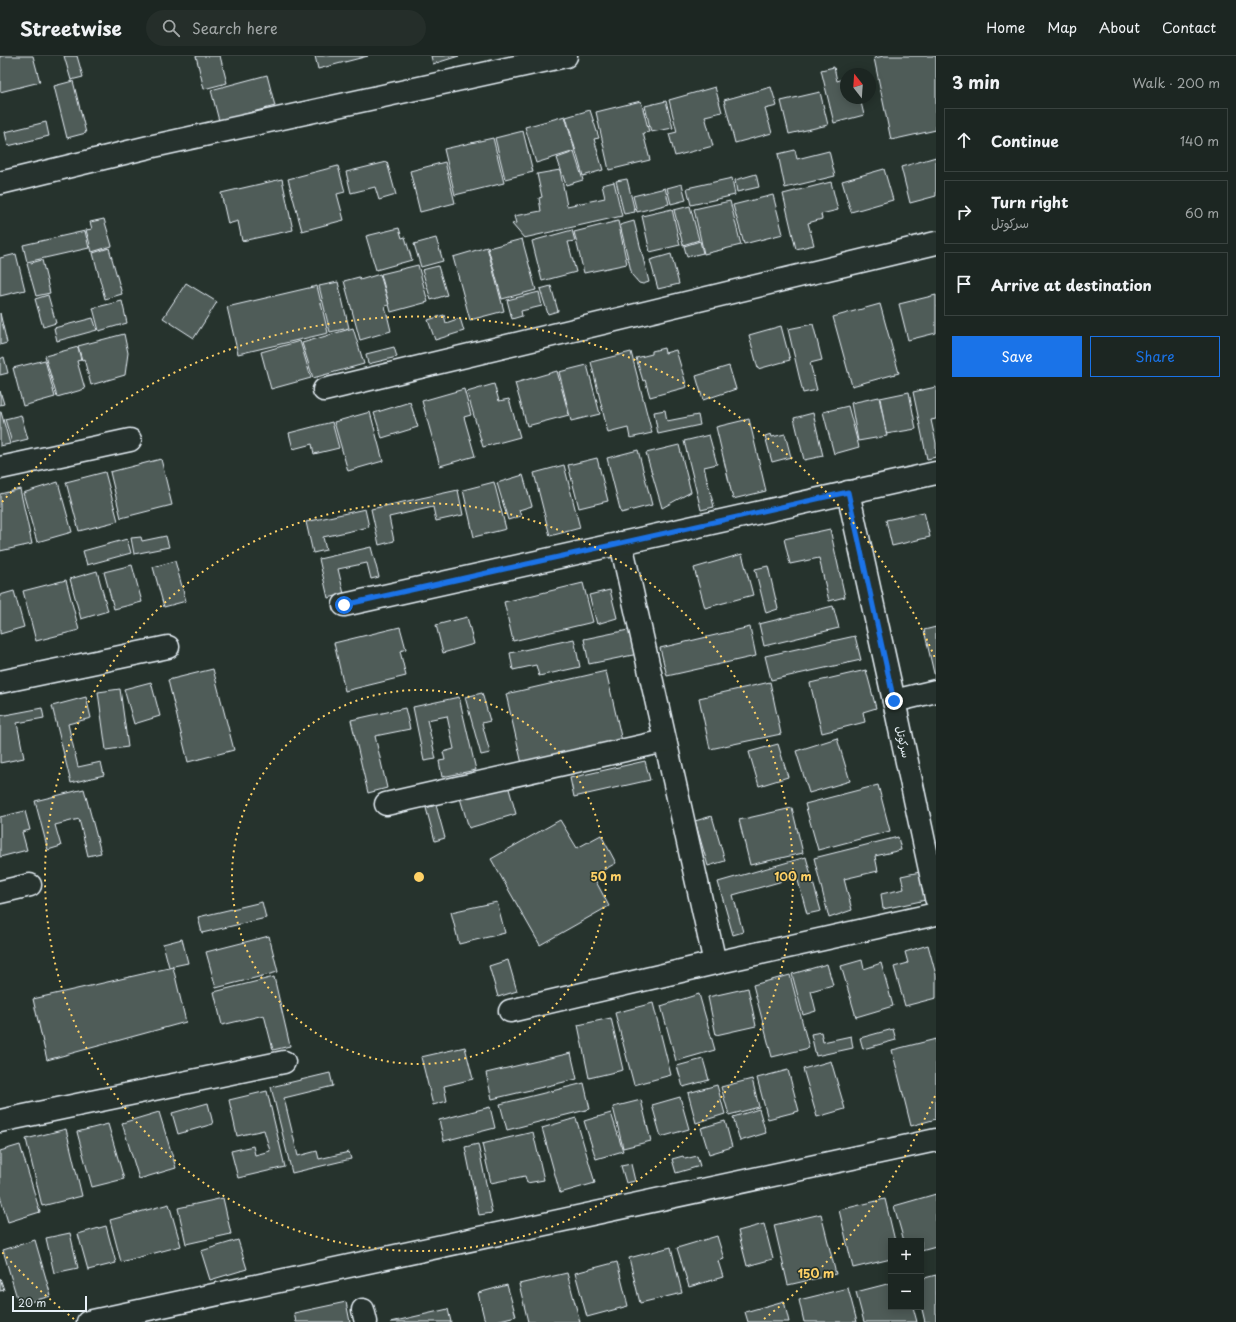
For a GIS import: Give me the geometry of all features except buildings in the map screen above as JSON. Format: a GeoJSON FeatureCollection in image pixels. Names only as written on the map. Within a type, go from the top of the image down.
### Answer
{"type":"FeatureCollection","features":[{"type":"Feature","properties":{"kind":"street"},"geometry":{"type":"LineString","coordinates":[[0,183],[149,147],[566,56]]}},
{"type":"Feature","properties":{"kind":"street"},"geometry":{"type":"LineString","coordinates":[[324,390],[936,243]]}},
{"type":"Feature","properties":{"kind":"street"},"geometry":{"type":"LineString","coordinates":[[0,468],[130,440]]}},
{"type":"Feature","properties":{"kind":"street"},"geometry":{"type":"LineString","coordinates":[[344,605],[936,473]]}},
{"type":"Feature","properties":{"kind":"street","name":"سرکوتل"},"geometry":{"type":"LineString","coordinates":[[848,492],[936,898]]}},
{"type":"Feature","properties":{"kind":"street"},"geometry":{"type":"LineString","coordinates":[[621,543],[715,963]]}},
{"type":"Feature","properties":{"kind":"street"},"geometry":{"type":"LineString","coordinates":[[0,682],[168,647]]}},
{"type":"Feature","properties":{"kind":"street"},"geometry":{"type":"LineString","coordinates":[[894,701],[936,692]]}},
{"type":"Feature","properties":{"kind":"street"},"geometry":{"type":"LineString","coordinates":[[386,804],[665,741]]}},
{"type":"Feature","properties":{"kind":"street"},"geometry":{"type":"LineString","coordinates":[[0,892],[30,885]]}},
{"type":"Feature","properties":{"kind":"street"},"geometry":{"type":"LineString","coordinates":[[510,1011],[715,963],[936,914]]}},
{"type":"Feature","properties":{"kind":"street"},"geometry":{"type":"LineString","coordinates":[[0,1121],[284,1062]]}},
{"type":"Feature","properties":{"kind":"street"},"geometry":{"type":"LineString","coordinates":[[88,1322],[936,1140]]}},
{"type":"Feature","properties":{"kind":"route"},"geometry":{"type":"LineString","coordinates":[[344,605],[848,492],[894,701]]}}]}
